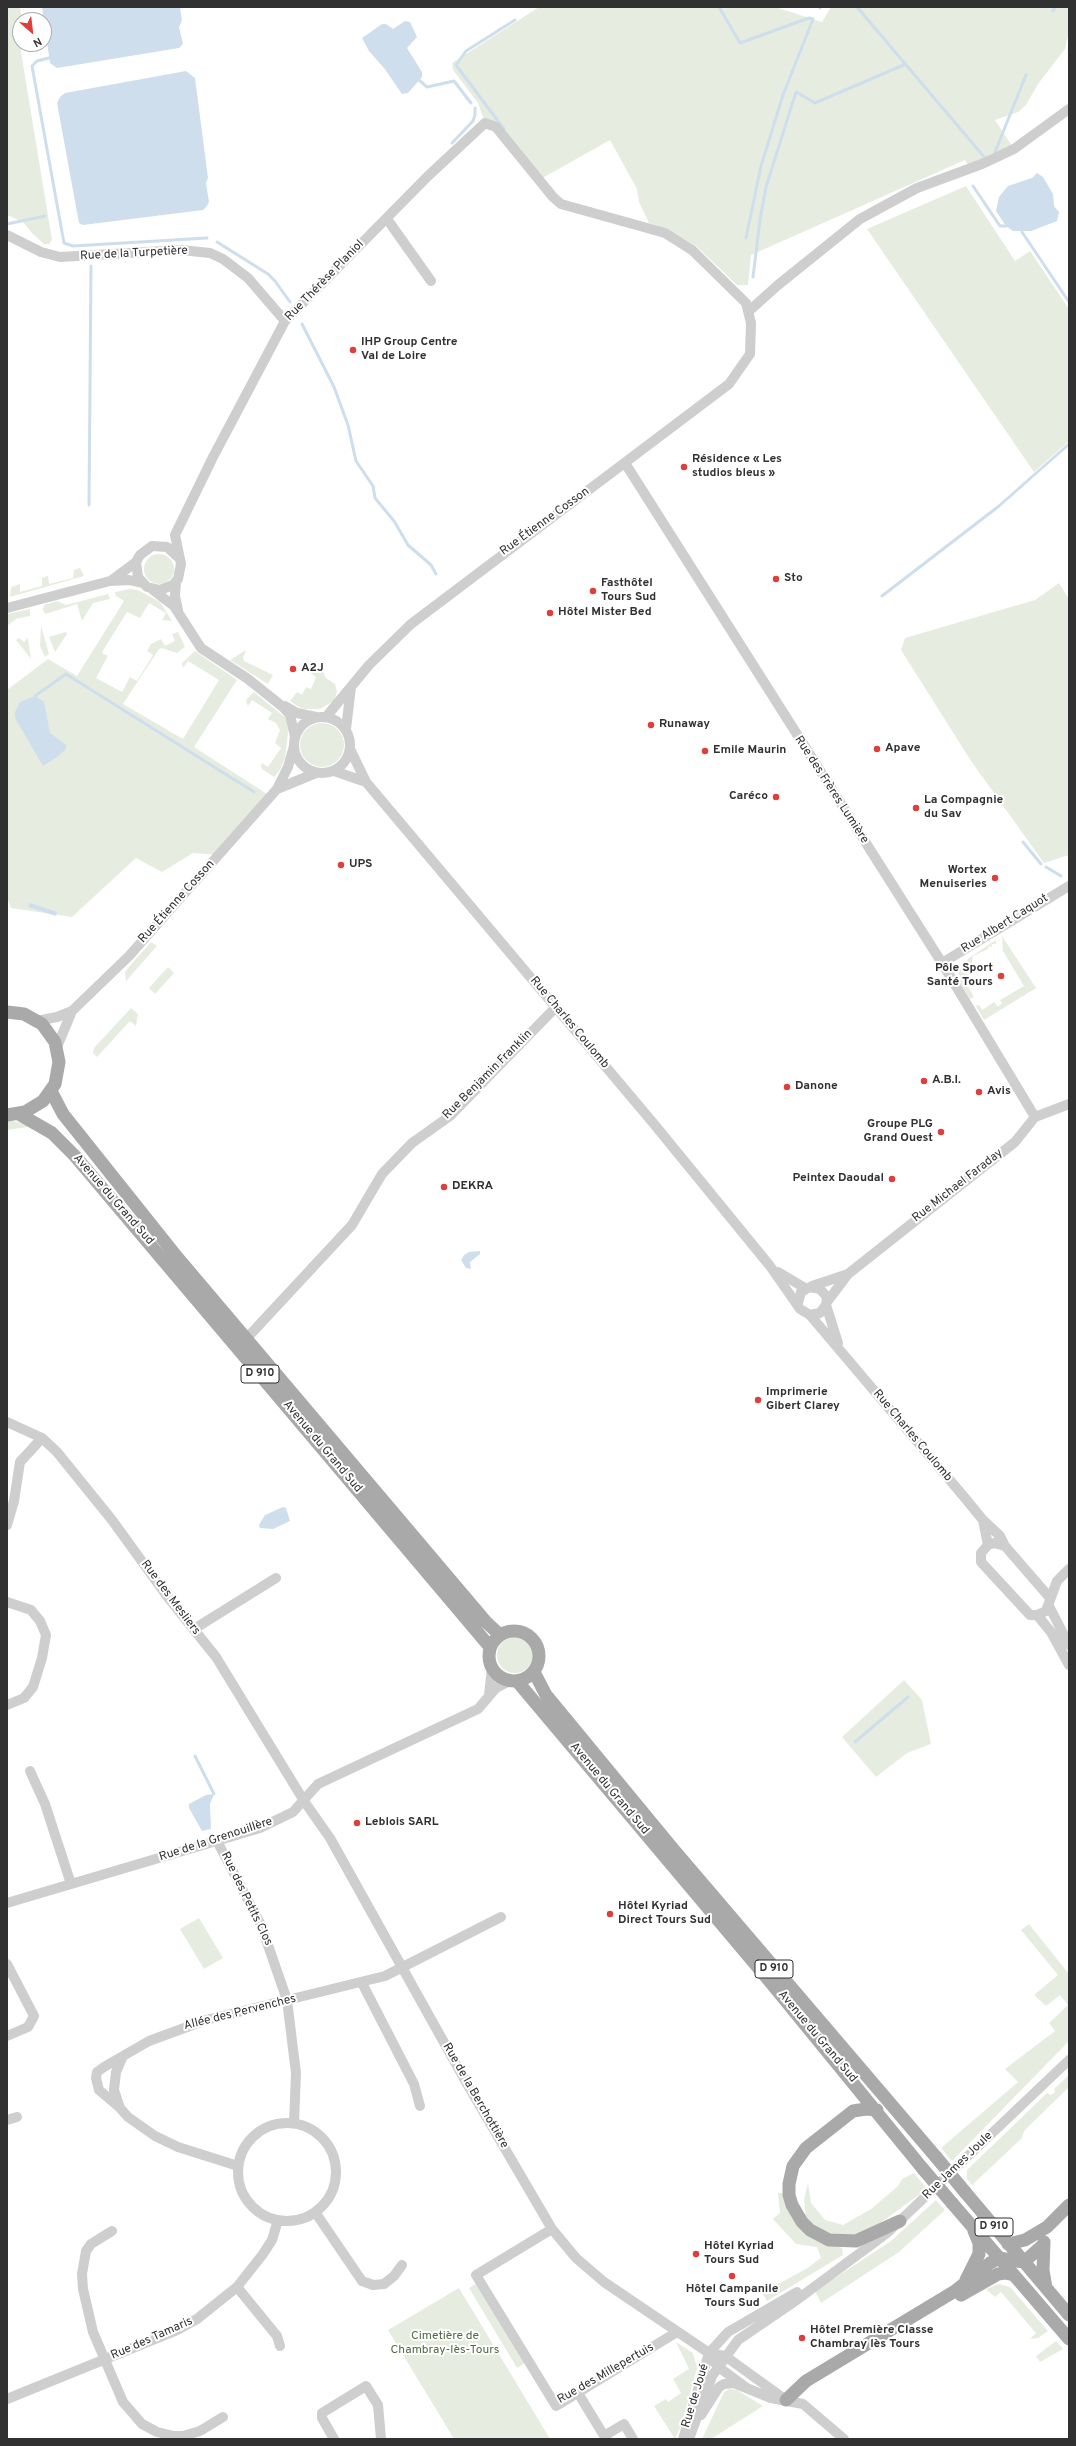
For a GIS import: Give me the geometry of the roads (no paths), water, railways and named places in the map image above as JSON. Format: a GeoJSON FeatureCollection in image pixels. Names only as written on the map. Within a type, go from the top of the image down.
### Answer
{"type":"FeatureCollection","features":[{"type":"Feature","properties":{"kind":"main road"},"geometry":{"type":"LineString","coordinates":[[7,1012],[24,1014],[37,1021],[49,1032],[57,1047],[59,1069],[51,1091],[37,1105],[13,1114]]}},
{"type":"Feature","properties":{"kind":"main road","name":"Avenue du Grand Sud"},"geometry":{"type":"LineString","coordinates":[[51,1091],[63,1114],[80,1136],[246,1339],[486,1622],[500,1635]]}},
{"type":"Feature","properties":{"kind":"main road","name":"Avenue du Grand Sud"},"geometry":{"type":"LineString","coordinates":[[13,1114],[52,1133],[80,1162],[490,1647]]}},
{"type":"Feature","properties":{"kind":"main road"},"geometry":{"type":"LineString","coordinates":[[513,1631],[520,1631],[532,1638],[539,1650],[540,1657],[534,1672],[513,1681],[501,1678],[492,1668],[489,1661],[490,1647],[500,1635],[513,1631]]}},
{"type":"Feature","properties":{"kind":"main road","name":"Avenue du Grand Sud"},"geometry":{"type":"LineString","coordinates":[[534,1672],[546,1695],[668,1843],[1069,2315]]}},
{"type":"Feature","properties":{"kind":"main road","name":"Avenue du Grand Sud"},"geometry":{"type":"LineString","coordinates":[[513,1681],[877,2110],[923,2169],[1069,2339]]}},
{"type":"Feature","properties":{"kind":"main road"},"geometry":{"type":"LineString","coordinates":[[877,2110],[866,2108],[853,2111],[806,2148],[794,2166],[789,2184],[789,2196],[792,2205],[802,2222],[810,2230],[829,2240],[846,2242],[864,2239],[900,2221]]}},
{"type":"Feature","properties":{"kind":"main road"},"geometry":{"type":"LineString","coordinates":[[1008,2244],[1025,2240],[1047,2227],[1069,2205]]}},
{"type":"Feature","properties":{"kind":"main road"},"geometry":{"type":"LineString","coordinates":[[963,2285],[979,2254],[979,2244],[972,2226]]}},
{"type":"Feature","properties":{"kind":"main road"},"geometry":{"type":"LineString","coordinates":[[1046,2288],[1043,2270],[1044,2244],[1047,2227]]}},
{"type":"Feature","properties":{"kind":"main road"},"geometry":{"type":"LineString","coordinates":[[786,2400],[806,2381],[963,2285],[996,2254],[1024,2262],[1044,2244]]}},
{"type":"Feature","properties":{"kind":"main road"},"geometry":{"type":"LineString","coordinates":[[786,2400],[810,2388],[993,2276],[1004,2273],[1014,2275]]}},
{"type":"Feature","properties":{"kind":"street"},"geometry":{"type":"LineString","coordinates":[[749,312],[845,230],[867,215],[916,188],[1009,152],[1069,109]]}},
{"type":"Feature","properties":{"kind":"street","name":"Rue Thérèse Planiol"},"geometry":{"type":"LineString","coordinates":[[175,535],[213,457],[285,321],[428,176],[485,123],[496,127],[553,197],[561,204],[665,233],[696,254],[746,303],[749,312]]}},
{"type":"Feature","properties":{"kind":"street"},"geometry":{"type":"LineString","coordinates":[[387,219],[431,282]]}},
{"type":"Feature","properties":{"kind":"street","name":"Rue de la Turpetière"},"geometry":{"type":"LineString","coordinates":[[7,235],[41,252],[60,257],[181,250],[210,254],[223,259],[248,278],[285,321]]}},
{"type":"Feature","properties":{"kind":"street","name":"Rue Étienne Cosson"},"geometry":{"type":"LineString","coordinates":[[322,717],[351,687],[390,642],[422,616],[714,397],[729,384],[745,364],[750,354],[752,323],[749,312]]}},
{"type":"Feature","properties":{"kind":"street","name":"Rue des Frères Lumière"},"geometry":{"type":"LineString","coordinates":[[625,463],[942,963],[1035,1117]]}},
{"type":"Feature","properties":{"kind":"street"},"geometry":{"type":"LineString","coordinates":[[110,581],[136,562],[145,550],[159,545],[175,535],[181,572],[176,581],[167,589],[153,590]]}},
{"type":"Feature","properties":{"kind":"street"},"geometry":{"type":"LineString","coordinates":[[159,545],[167,547],[178,557]]}},
{"type":"Feature","properties":{"kind":"street"},"geometry":{"type":"LineString","coordinates":[[136,562],[136,570],[142,583]]}},
{"type":"Feature","properties":{"kind":"street"},"geometry":{"type":"LineString","coordinates":[[7,608],[110,581],[129,580],[142,583],[168,599],[179,612],[201,648],[248,679],[278,702],[297,713],[322,717],[340,723],[346,729]]}},
{"type":"Feature","properties":{"kind":"street"},"geometry":{"type":"LineString","coordinates":[[176,581],[175,596],[179,612]]}},
{"type":"Feature","properties":{"kind":"street"},"geometry":{"type":"LineString","coordinates":[[334,771],[347,758],[350,749],[350,742],[346,729],[351,687]]}},
{"type":"Feature","properties":{"kind":"street"},"geometry":{"type":"LineString","coordinates":[[278,702],[290,715],[294,742],[300,763],[316,773],[334,771],[366,782]]}},
{"type":"Feature","properties":{"kind":"street"},"geometry":{"type":"LineString","coordinates":[[294,742],[304,723],[322,717]]}},
{"type":"Feature","properties":{"kind":"street","name":"Rue Étienne Cosson"},"geometry":{"type":"LineString","coordinates":[[37,1021],[57,1017],[72,1010],[129,956],[277,789],[288,767],[294,742]]}},
{"type":"Feature","properties":{"kind":"street","name":"Rue Charles Coulomb"},"geometry":{"type":"LineString","coordinates":[[350,749],[366,782],[556,1007],[770,1266],[804,1313],[810,1315],[982,1520],[1000,1536],[1005,1546],[1050,1602],[1069,1645]]}},
{"type":"Feature","properties":{"kind":"street","name":"Rue Étienne Cosson"},"geometry":{"type":"LineString","coordinates":[[277,789],[316,773]]}},
{"type":"Feature","properties":{"kind":"street","name":"Rue Albert Caquot"},"geometry":{"type":"LineString","coordinates":[[942,963],[1069,886]]}},
{"type":"Feature","properties":{"kind":"street","name":"Rue Benjamin Franklin"},"geometry":{"type":"LineString","coordinates":[[246,1339],[352,1225],[382,1174],[412,1143],[450,1116],[556,1007]]}},
{"type":"Feature","properties":{"kind":"street","name":"Rue Étienne Cosson"},"geometry":{"type":"LineString","coordinates":[[57,1047],[72,1010]]}},
{"type":"Feature","properties":{"kind":"street"},"geometry":{"type":"LineString","coordinates":[[1035,1117],[1069,1104]]}},
{"type":"Feature","properties":{"kind":"street","name":"Rue Michael Faraday"},"geometry":{"type":"LineString","coordinates":[[827,1304],[848,1274],[1015,1142],[1035,1117]]}},
{"type":"Feature","properties":{"kind":"street","name":"Rue Charles Coulomb"},"geometry":{"type":"LineString","coordinates":[[770,1266],[789,1280],[808,1287],[820,1289],[827,1297],[827,1304],[842,1352]]}},
{"type":"Feature","properties":{"kind":"street","name":"Rue Michael Faraday"},"geometry":{"type":"LineString","coordinates":[[808,1287],[848,1274]]}},
{"type":"Feature","properties":{"kind":"street"},"geometry":{"type":"LineString","coordinates":[[798,1303],[799,1297],[808,1287]]}},
{"type":"Feature","properties":{"kind":"street"},"geometry":{"type":"LineString","coordinates":[[810,1315],[820,1313],[827,1304]]}},
{"type":"Feature","properties":{"kind":"street","name":"Rue des Mesliers"},"geometry":{"type":"LineString","coordinates":[[7,1422],[42,1438],[57,1452],[112,1520],[216,1657],[304,1801]]}},
{"type":"Feature","properties":{"kind":"street"},"geometry":{"type":"LineString","coordinates":[[7,1525],[14,1501],[20,1462],[42,1438]]}},
{"type":"Feature","properties":{"kind":"street","name":"Rue Charles Coulomb"},"geometry":{"type":"LineString","coordinates":[[982,1520],[988,1545]]}},
{"type":"Feature","properties":{"kind":"street"},"geometry":{"type":"LineString","coordinates":[[1005,1546],[994,1543],[988,1545],[980,1558],[984,1567],[1026,1613],[1037,1616],[1051,1632],[1069,1665]]}},
{"type":"Feature","properties":{"kind":"street"},"geometry":{"type":"LineString","coordinates":[[1037,1616],[1050,1602],[1057,1580],[1069,1569]]}},
{"type":"Feature","properties":{"kind":"street"},"geometry":{"type":"LineString","coordinates":[[194,1629],[276,1578]]}},
{"type":"Feature","properties":{"kind":"street"},"geometry":{"type":"LineString","coordinates":[[7,1602],[31,1610],[40,1621],[46,1635],[42,1658],[30,1692],[24,1698],[7,1706]]}},
{"type":"Feature","properties":{"kind":"street"},"geometry":{"type":"LineString","coordinates":[[489,1695],[492,1668]]}},
{"type":"Feature","properties":{"kind":"street","name":"Rue de la Grenouillère"},"geometry":{"type":"LineString","coordinates":[[7,1903],[260,1828],[293,1812],[318,1784],[478,1709],[496,1688],[513,1681]]}},
{"type":"Feature","properties":{"kind":"street"},"geometry":{"type":"LineString","coordinates":[[30,1771],[45,1804],[71,1884]]}},
{"type":"Feature","properties":{"kind":"street","name":"Rue de la Berchottière"},"geometry":{"type":"LineString","coordinates":[[304,1801],[333,1844],[466,2082],[552,2229],[576,2258],[604,2282],[709,2353]]}},
{"type":"Feature","properties":{"kind":"street","name":"Rue des Petits Clos"},"geometry":{"type":"LineString","coordinates":[[217,1841],[261,1925],[287,2000],[296,2073],[294,2123]]}},
{"type":"Feature","properties":{"kind":"street","name":"Allée des Pervenches"},"geometry":{"type":"LineString","coordinates":[[120,2108],[98,2090],[96,2078],[97,2072],[104,2066],[149,2041],[206,2020],[362,1983],[385,1976],[501,1917]]}},
{"type":"Feature","properties":{"kind":"street"},"geometry":{"type":"LineString","coordinates":[[7,1964],[34,2016],[28,2027],[7,2036]]}},
{"type":"Feature","properties":{"kind":"street"},"geometry":{"type":"LineString","coordinates":[[362,1983],[414,2084],[420,2106]]}},
{"type":"Feature","properties":{"kind":"street"},"geometry":{"type":"LineString","coordinates":[[123,2056],[114,2081],[115,2097],[120,2108],[128,2117],[156,2136],[205,2157],[238,2166]]}},
{"type":"Feature","properties":{"kind":"street","name":"Rue James Joule"},"geometry":{"type":"LineString","coordinates":[[725,2356],[738,2340],[798,2299],[900,2221],[1069,2060]]}},
{"type":"Feature","properties":{"kind":"street"},"geometry":{"type":"LineString","coordinates":[[7,2120],[17,2116]]}},
{"type":"Feature","properties":{"kind":"street"},"geometry":{"type":"LineString","coordinates":[[294,2123],[312,2128],[323,2137],[331,2149],[336,2162],[337,2176],[333,2190],[326,2203],[315,2212],[293,2221],[278,2220],[267,2217],[254,2209],[245,2198],[239,2184],[238,2166],[240,2156],[247,2143],[257,2132],[270,2125],[294,2123]]}},
{"type":"Feature","properties":{"kind":"street"},"geometry":{"type":"LineString","coordinates":[[315,2212],[362,2281],[373,2285],[384,2284],[394,2276],[402,2265]]}},
{"type":"Feature","properties":{"kind":"street","name":"Rue des Tamaris"},"geometry":{"type":"LineString","coordinates":[[7,2399],[177,2330],[197,2319],[237,2287],[264,2254],[272,2240],[278,2220]]}},
{"type":"Feature","properties":{"kind":"street","name":"Rue des Millepertuis"},"geometry":{"type":"LineString","coordinates":[[552,2229],[476,2275],[556,2406],[677,2332]]}},
{"type":"Feature","properties":{"kind":"street"},"geometry":{"type":"LineString","coordinates":[[112,2231],[100,2237],[89,2248],[83,2261],[82,2274],[88,2318],[104,2360],[127,2408],[136,2419],[151,2429],[165,2435],[183,2436],[200,2431],[223,2417]]}},
{"type":"Feature","properties":{"kind":"street","name":"Rue James Joule"},"geometry":{"type":"LineString","coordinates":[[709,2353],[728,2332],[842,2266]]}},
{"type":"Feature","properties":{"kind":"street"},"geometry":{"type":"LineString","coordinates":[[237,2287],[277,2336],[280,2346]]}},
{"type":"Feature","properties":{"kind":"street"},"geometry":{"type":"LineString","coordinates":[[698,2346],[728,2332]]}},
{"type":"Feature","properties":{"kind":"street"},"geometry":{"type":"LineString","coordinates":[[709,2353],[725,2356],[786,2400]]}},
{"type":"Feature","properties":{"kind":"street"},"geometry":{"type":"LineString","coordinates":[[709,2353],[717,2366],[747,2388]]}},
{"type":"Feature","properties":{"kind":"street","name":"Rue de Joué"},"geometry":{"type":"LineString","coordinates":[[683,2439],[709,2353]]}},
{"type":"Feature","properties":{"kind":"street","name":"Rue de Joué"},"geometry":{"type":"LineString","coordinates":[[689,2439],[717,2366],[725,2356]]}},
{"type":"Feature","properties":{"kind":"street"},"geometry":{"type":"LineString","coordinates":[[696,2422],[710,2403],[715,2392],[724,2384],[734,2383],[771,2398],[804,2404],[844,2439]]}},
{"type":"Feature","properties":{"kind":"street"},"geometry":{"type":"LineString","coordinates":[[334,2439],[322,2418],[322,2413],[366,2386],[378,2404],[381,2439]]}},
{"type":"Feature","properties":{"kind":"street"},"geometry":{"type":"LineString","coordinates":[[578,2393],[605,2438],[624,2424],[633,2439]]}},
{"type":"Feature","properties":{"kind":"water"},"geometry":{"type":"Polygon","coordinates":[[[42,7],[180,7],[182,20],[179,27],[183,44],[179,48],[57,68],[50,63],[48,52],[52,52],[52,12],[43,12],[42,7]]]}},
{"type":"Feature","properties":{"kind":"water"},"geometry":{"type":"Polygon","coordinates":[[[405,21],[410,22],[417,37],[407,48],[422,72],[422,77],[408,93],[402,94],[384,68],[369,51],[362,38],[382,24],[386,24],[393,29],[405,21]]]}},
{"type":"Feature","properties":{"kind":"water"},"geometry":{"type":"Polygon","coordinates":[[[186,71],[195,78],[208,178],[206,183],[209,202],[207,206],[203,210],[83,225],[79,223],[57,103],[60,97],[65,93],[186,71]]]}},
{"type":"Feature","properties":{"kind":"water"},"geometry":{"type":"Polygon","coordinates":[[[1037,173],[1043,177],[1053,194],[1054,206],[1059,212],[1057,221],[1031,231],[1013,231],[1006,226],[996,211],[999,197],[1008,186],[1032,178],[1037,173]]]}},
{"type":"Feature","properties":{"kind":"water"},"geometry":{"type":"Polygon","coordinates":[[[35,696],[44,702],[50,733],[66,745],[66,749],[43,766],[15,718],[15,712],[20,702],[35,696]]]}},
{"type":"Feature","properties":{"kind":"water"},"geometry":{"type":"Polygon","coordinates":[[[30,903],[57,912],[56,916],[28,907],[30,903]]]}},
{"type":"Feature","properties":{"kind":"water"},"geometry":{"type":"Polygon","coordinates":[[[480,1251],[480,1254],[470,1262],[471,1269],[466,1268],[461,1260],[464,1255],[469,1252],[480,1251]]]}},
{"type":"Feature","properties":{"kind":"water"},"geometry":{"type":"Polygon","coordinates":[[[283,1507],[286,1508],[290,1521],[273,1529],[260,1528],[259,1525],[265,1515],[283,1507]]]}},
{"type":"Feature","properties":{"kind":"water"},"geometry":{"type":"Polygon","coordinates":[[[214,1794],[210,1804],[211,1829],[202,1831],[189,1808],[189,1804],[206,1795],[214,1794]]]}},
{"type":"Feature","properties":{"kind":"waterway"},"geometry":{"type":"LineString","coordinates":[[719,7],[740,43],[809,18],[813,19],[783,95],[761,166],[746,238]]}},
{"type":"Feature","properties":{"kind":"waterway"},"geometry":{"type":"LineString","coordinates":[[857,7],[985,158]]}},
{"type":"Feature","properties":{"kind":"waterway"},"geometry":{"type":"LineString","coordinates":[[1053,11],[1055,7]]}},
{"type":"Feature","properties":{"kind":"waterway"},"geometry":{"type":"LineString","coordinates":[[504,129],[456,65],[466,51],[515,20]]}},
{"type":"Feature","properties":{"kind":"waterway"},"geometry":{"type":"LineString","coordinates":[[53,57],[37,61],[32,66],[64,243],[73,246],[207,238]]}},
{"type":"Feature","properties":{"kind":"waterway"},"geometry":{"type":"LineString","coordinates":[[753,277],[760,220],[766,187],[796,92],[815,103],[906,64]]}},
{"type":"Feature","properties":{"kind":"waterway"},"geometry":{"type":"LineString","coordinates":[[995,152],[1026,75]]}},
{"type":"Feature","properties":{"kind":"waterway"},"geometry":{"type":"LineString","coordinates":[[419,80],[427,87],[454,81],[471,103]]}},
{"type":"Feature","properties":{"kind":"waterway"},"geometry":{"type":"LineString","coordinates":[[452,143],[473,121],[475,108]]}},
{"type":"Feature","properties":{"kind":"waterway"},"geometry":{"type":"LineString","coordinates":[[973,186],[1000,226],[1006,226]]}},
{"type":"Feature","properties":{"kind":"waterway"},"geometry":{"type":"LineString","coordinates":[[7,224],[45,216]]}},
{"type":"Feature","properties":{"kind":"waterway"},"geometry":{"type":"LineString","coordinates":[[1022,232],[1069,302]]}},
{"type":"Feature","properties":{"kind":"waterway"},"geometry":{"type":"LineString","coordinates":[[217,242],[268,274],[290,302]]}},
{"type":"Feature","properties":{"kind":"waterway"},"geometry":{"type":"LineString","coordinates":[[89,505],[91,266]]}},
{"type":"Feature","properties":{"kind":"waterway"},"geometry":{"type":"LineString","coordinates":[[302,324],[334,387],[348,425],[356,461],[373,486],[375,498],[394,521],[408,545],[431,565],[436,574]]}},
{"type":"Feature","properties":{"kind":"waterway"},"geometry":{"type":"LineString","coordinates":[[882,596],[999,506],[1069,444]]}},
{"type":"Feature","properties":{"kind":"waterway"},"geometry":{"type":"LineString","coordinates":[[35,696],[66,674],[254,792]]}},
{"type":"Feature","properties":{"kind":"waterway"},"geometry":{"type":"LineString","coordinates":[[1023,842],[1041,864]]}},
{"type":"Feature","properties":{"kind":"waterway"},"geometry":{"type":"LineString","coordinates":[[1046,867],[1061,876]]}},
{"type":"Feature","properties":{"kind":"waterway"},"geometry":{"type":"LineString","coordinates":[[855,1742],[908,1697]]}},
{"type":"Feature","properties":{"kind":"waterway"},"geometry":{"type":"LineString","coordinates":[[195,1756],[214,1794]]}},
{"type":"Feature","properties":{"kind":"place","name":"IHP Group Centre Val de Loire"},"geometry":{"type":"Point","coordinates":[353,350]}},
{"type":"Feature","properties":{"kind":"place","name":"Résidence « Les studios bleus »"},"geometry":{"type":"Point","coordinates":[684,467]}},
{"type":"Feature","properties":{"kind":"place","name":"Sto"},"geometry":{"type":"Point","coordinates":[776,579]}},
{"type":"Feature","properties":{"kind":"place","name":"Fasthôtel Tours Sud"},"geometry":{"type":"Point","coordinates":[593,591]}},
{"type":"Feature","properties":{"kind":"place","name":"Hôtel Mister Bed"},"geometry":{"type":"Point","coordinates":[550,613]}},
{"type":"Feature","properties":{"kind":"place","name":"A2J"},"geometry":{"type":"Point","coordinates":[293,669]}},
{"type":"Feature","properties":{"kind":"place","name":"Runaway"},"geometry":{"type":"Point","coordinates":[651,725]}},
{"type":"Feature","properties":{"kind":"place","name":"Apave"},"geometry":{"type":"Point","coordinates":[877,749]}},
{"type":"Feature","properties":{"kind":"place","name":"Emile Maurin"},"geometry":{"type":"Point","coordinates":[705,751]}},
{"type":"Feature","properties":{"kind":"place","name":"Caréco"},"geometry":{"type":"Point","coordinates":[776,797]}},
{"type":"Feature","properties":{"kind":"place","name":"La Compagnie du Sav"},"geometry":{"type":"Point","coordinates":[916,808]}},
{"type":"Feature","properties":{"kind":"place","name":"UPS"},"geometry":{"type":"Point","coordinates":[341,865]}},
{"type":"Feature","properties":{"kind":"place","name":"Wortex Menuiseries"},"geometry":{"type":"Point","coordinates":[995,878]}},
{"type":"Feature","properties":{"kind":"place","name":"Pôle Sport Santé Tours"},"geometry":{"type":"Point","coordinates":[1001,976]}},
{"type":"Feature","properties":{"kind":"place","name":"A.B.I."},"geometry":{"type":"Point","coordinates":[924,1081]}},
{"type":"Feature","properties":{"kind":"place","name":"Danone"},"geometry":{"type":"Point","coordinates":[787,1087]}},
{"type":"Feature","properties":{"kind":"place","name":"Avis"},"geometry":{"type":"Point","coordinates":[979,1092]}},
{"type":"Feature","properties":{"kind":"place","name":"Groupe PLG Grand Ouest"},"geometry":{"type":"Point","coordinates":[941,1132]}},
{"type":"Feature","properties":{"kind":"place","name":"Peintex Daoudal"},"geometry":{"type":"Point","coordinates":[892,1179]}},
{"type":"Feature","properties":{"kind":"place","name":"DEKRA"},"geometry":{"type":"Point","coordinates":[444,1187]}},
{"type":"Feature","properties":{"kind":"place","name":"Imprimerie Gibert Clarey"},"geometry":{"type":"Point","coordinates":[758,1400]}},
{"type":"Feature","properties":{"kind":"place","name":"Leblois SARL"},"geometry":{"type":"Point","coordinates":[357,1823]}},
{"type":"Feature","properties":{"kind":"place","name":"Hôtel Kyriad Direct Tours Sud"},"geometry":{"type":"Point","coordinates":[610,1914]}},
{"type":"Feature","properties":{"kind":"place","name":"Hôtel Kyriad Tours Sud"},"geometry":{"type":"Point","coordinates":[696,2254]}},
{"type":"Feature","properties":{"kind":"place","name":"Hôtel Campanile Tours Sud"},"geometry":{"type":"Point","coordinates":[732,2276]}},
{"type":"Feature","properties":{"kind":"place","name":"Hôtel Première Classe Chambray lès Tours"},"geometry":{"type":"Point","coordinates":[802,2338]}},
{"type":"Feature","properties":{"kind":"park label","name":"Cimetière de Chambray-lès-Tours"},"geometry":{"type":"Point","coordinates":[445,2344]}}]}
